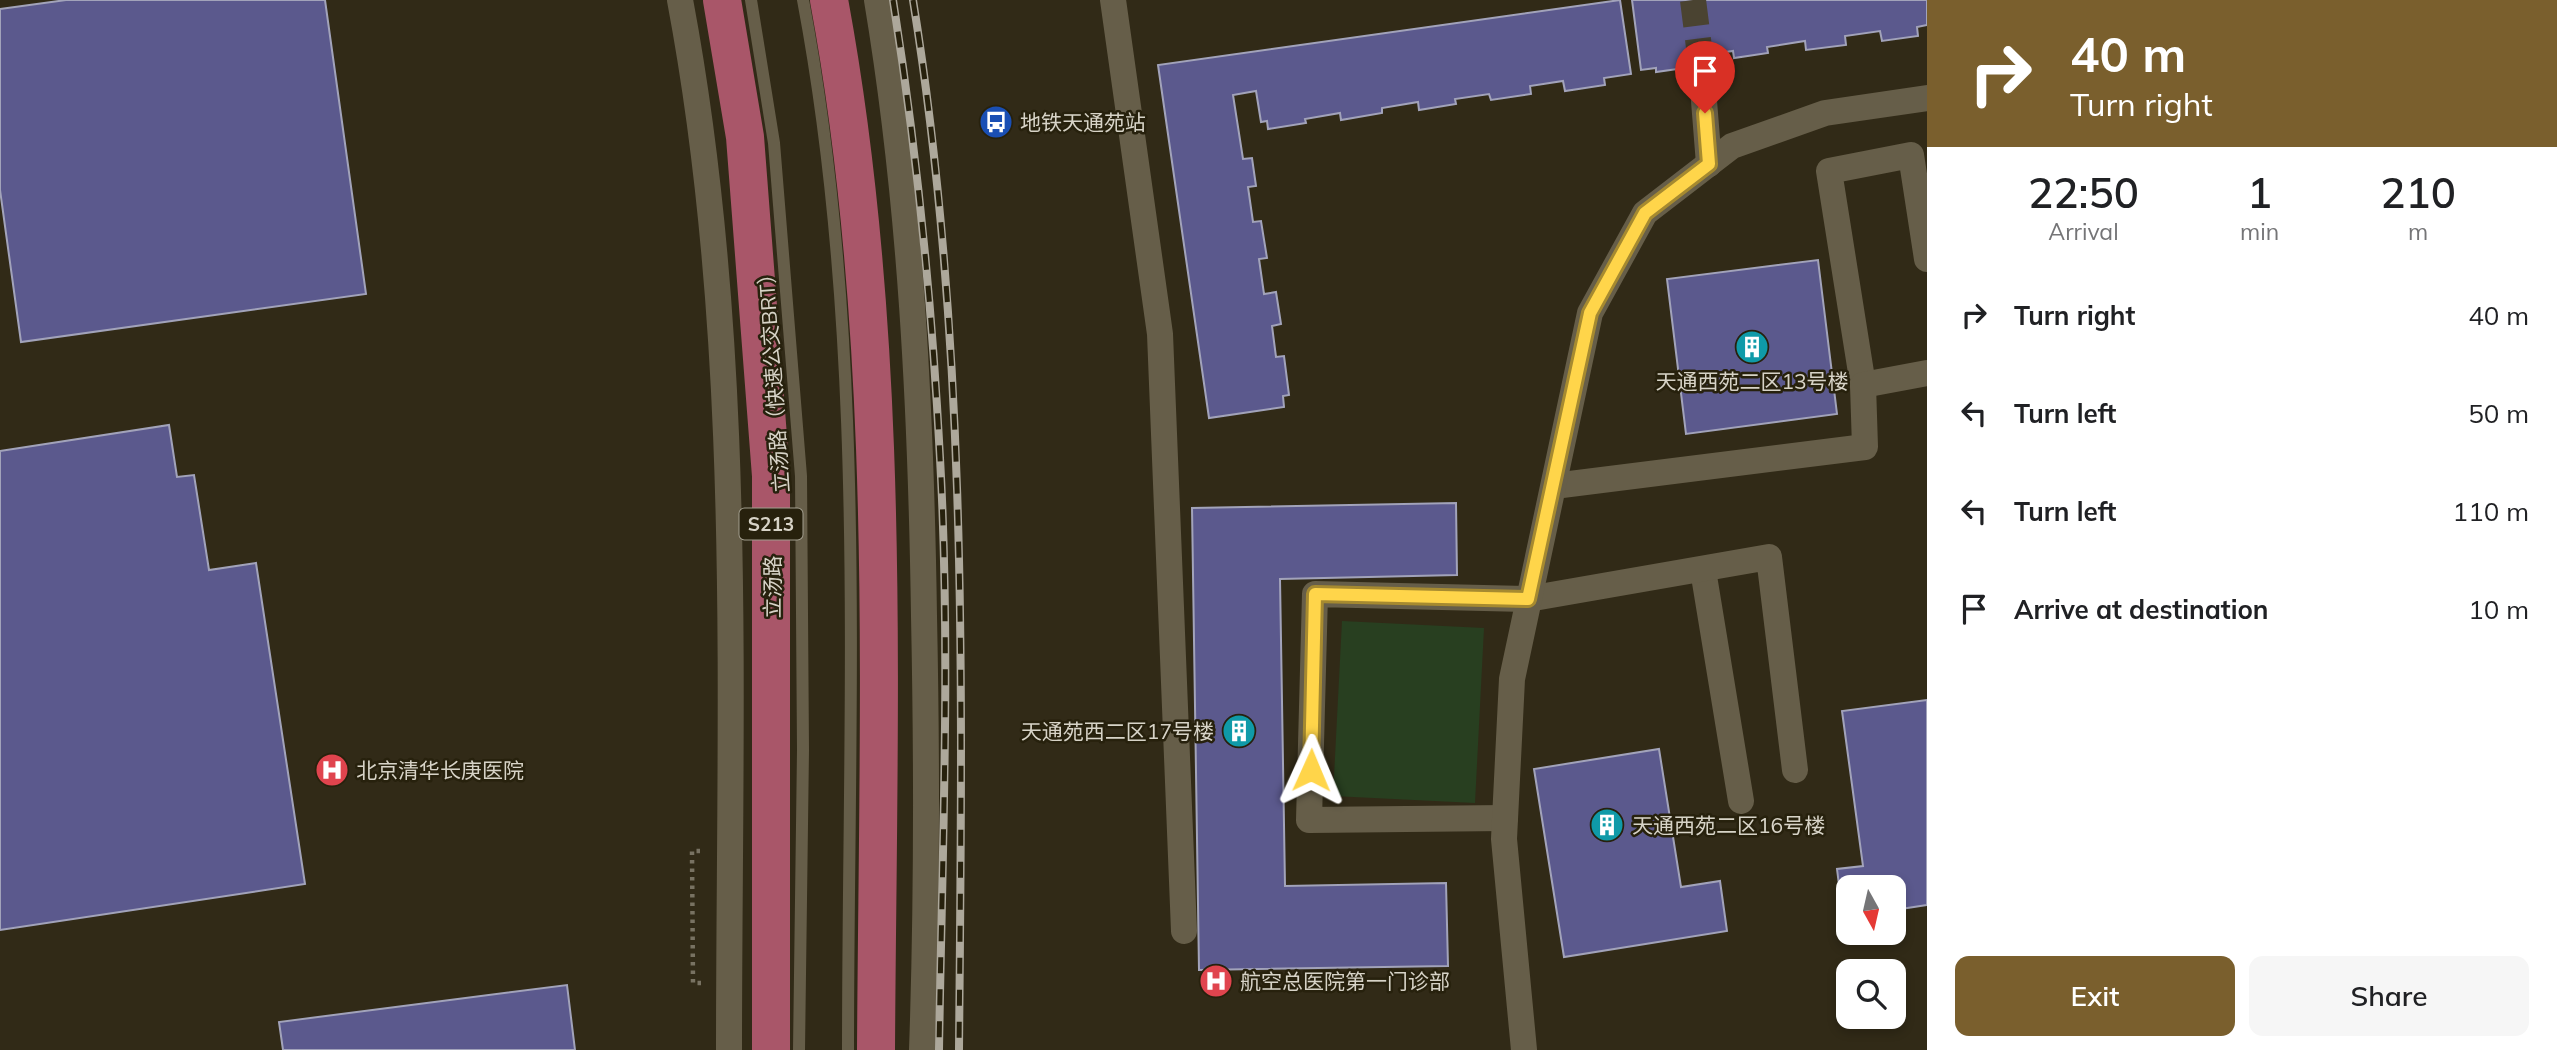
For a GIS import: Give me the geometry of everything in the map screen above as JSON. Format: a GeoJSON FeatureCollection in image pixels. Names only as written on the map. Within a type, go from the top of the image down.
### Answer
{"type":"FeatureCollection","features":[{"type":"Feature","properties":{"kind":"main road","name":"立汤路"},"geometry":{"type":"LineString","coordinates":[[722,0],[745,137],[771,476],[771,1050]]}},
{"type":"Feature","properties":{"kind":"main road"},"geometry":{"type":"LineString","coordinates":[[829,0],[862,233],[873,402],[877,573],[876,1050]]}},
{"type":"Feature","properties":{"kind":"street","name":"立汤路"},"geometry":{"type":"LineString","coordinates":[[680,0],[712,229],[728,481],[729,1050]]}},
{"type":"Feature","properties":{"kind":"street"},"geometry":{"type":"LineString","coordinates":[[877,0],[888,67],[913,295],[923,508],[926,733],[922,1050]]}},
{"type":"Feature","properties":{"kind":"street"},"geometry":{"type":"LineString","coordinates":[[1113,0],[1160,334],[1184,931]]}},
{"type":"Feature","properties":{"kind":"street"},"geometry":{"type":"LineString","coordinates":[[1701,63],[1709,164]]}},
{"type":"Feature","properties":{"kind":"street"},"geometry":{"type":"LineString","coordinates":[[1524,1050],[1504,839],[1512,679],[1590,313],[1645,213],[1732,146],[1825,113],[1927,98]]}},
{"type":"Feature","properties":{"kind":"street"},"geometry":{"type":"LineString","coordinates":[[1554,486],[1865,447],[1863,385],[1829,171],[1912,155],[1927,259]]}},
{"type":"Feature","properties":{"kind":"street"},"geometry":{"type":"LineString","coordinates":[[1863,385],[1927,373]]}},
{"type":"Feature","properties":{"kind":"street"},"geometry":{"type":"LineString","coordinates":[[1505,818],[1310,821],[1315,594],[1528,599],[1769,557],[1795,770]]}},
{"type":"Feature","properties":{"kind":"street"},"geometry":{"type":"LineString","coordinates":[[1703,570],[1741,801]]}},
{"type":"Feature","properties":{"kind":"lane","name":"立汤路（快速公交BRT）"},"geometry":{"type":"LineString","coordinates":[[751,0],[774,143],[801,476],[803,750],[799,1050]]}},
{"type":"Feature","properties":{"kind":"lane"},"geometry":{"type":"LineString","coordinates":[[803,0],[831,200],[846,438],[851,733],[848,1050]]}},
{"type":"Feature","properties":{"kind":"green space"},"geometry":{"type":"Polygon","coordinates":[[[1342,621],[1484,628],[1475,803],[1333,796],[1342,621]]]}},
{"type":"Feature","properties":{"kind":"building"},"geometry":{"type":"Polygon","coordinates":[[[66,0],[325,0],[366,294],[21,342],[0,190],[0,9],[66,0]]]}},
{"type":"Feature","properties":{"kind":"building"},"geometry":{"type":"Polygon","coordinates":[[[1620,0],[1631,74],[1604,78],[1605,85],[1565,91],[1563,81],[1530,86],[1531,94],[1491,100],[1489,94],[1455,99],[1456,104],[1419,110],[1418,102],[1382,108],[1382,113],[1341,120],[1340,113],[1305,119],[1306,123],[1268,129],[1267,121],[1261,122],[1256,91],[1233,95],[1243,159],[1252,158],[1256,186],[1248,187],[1253,222],[1261,221],[1267,258],[1259,259],[1264,294],[1276,292],[1281,324],[1272,326],[1276,357],[1284,356],[1289,395],[1283,396],[1284,407],[1209,418],[1158,65],[1620,0]]]}},
{"type":"Feature","properties":{"kind":"building"},"geometry":{"type":"Polygon","coordinates":[[[1632,0],[1927,0],[1927,25],[1917,27],[1918,36],[1882,41],[1880,31],[1845,36],[1846,45],[1806,50],[1805,41],[1767,47],[1768,53],[1734,58],[1733,51],[1691,57],[1692,67],[1656,72],[1656,68],[1641,70],[1632,0]]]}},
{"type":"Feature","properties":{"kind":"building","name":"天通西苑二区13号楼"},"geometry":{"type":"Polygon","coordinates":[[[1818,260],[1837,414],[1686,434],[1667,279],[1818,260]]]}},
{"type":"Feature","properties":{"kind":"building"},"geometry":{"type":"Polygon","coordinates":[[[169,425],[177,477],[194,475],[209,570],[256,563],[305,884],[0,930],[0,451],[169,425]]]}},
{"type":"Feature","properties":{"kind":"building","name":"天通苑西二区17号楼"},"geometry":{"type":"Polygon","coordinates":[[[1456,503],[1457,575],[1280,579],[1285,886],[1446,883],[1448,966],[1199,970],[1192,508],[1456,503]]]}},
{"type":"Feature","properties":{"kind":"building"},"geometry":{"type":"Polygon","coordinates":[[[1927,700],[1927,905],[1906,908],[1906,875],[1838,875],[1837,869],[1863,866],[1842,711],[1927,700]]]}},
{"type":"Feature","properties":{"kind":"building","name":"天通西苑二区16号楼"},"geometry":{"type":"Polygon","coordinates":[[[1659,749],[1681,887],[1720,881],[1727,931],[1564,957],[1534,769],[1659,749]]]}},
{"type":"Feature","properties":{"kind":"building"},"geometry":{"type":"Polygon","coordinates":[[[567,985],[575,1050],[283,1050],[279,1022],[567,985]]]}},
{"type":"Feature","properties":{"kind":"tunnel"},"geometry":{"type":"LineString","coordinates":[[1693,0],[1701,63]]}},
{"type":"Feature","properties":{"kind":"railway"},"geometry":{"type":"LineString","coordinates":[[893,0],[928,285],[943,532],[945,754],[939,1050]]}},
{"type":"Feature","properties":{"kind":"railway"},"geometry":{"type":"LineString","coordinates":[[913,0],[931,130],[953,392],[961,655],[959,1050]]}},
{"type":"Feature","properties":{"kind":"place","name":"地铁天通苑站"},"geometry":{"type":"Point","coordinates":[996,122]}},
{"type":"Feature","properties":{"kind":"place","name":"天通西苑二区13号楼"},"geometry":{"type":"Point","coordinates":[1752,347]}},
{"type":"Feature","properties":{"kind":"place","name":"天通苑西二区17号楼"},"geometry":{"type":"Point","coordinates":[1239,731]}},
{"type":"Feature","properties":{"kind":"place","name":"北京清华长庚医院"},"geometry":{"type":"Point","coordinates":[332,770]}},
{"type":"Feature","properties":{"kind":"place","name":"天通西苑二区16号楼"},"geometry":{"type":"Point","coordinates":[1607,825]}},
{"type":"Feature","properties":{"kind":"place","name":"航空总医院第一门诊部"},"geometry":{"type":"Point","coordinates":[1216,981]}},
{"type":"Feature","properties":{"kind":"route"},"geometry":{"type":"LineString","coordinates":[[1311,770],[1315,594],[1528,599],[1590,313],[1645,213],[1709,164],[1705,113]]}}]}
